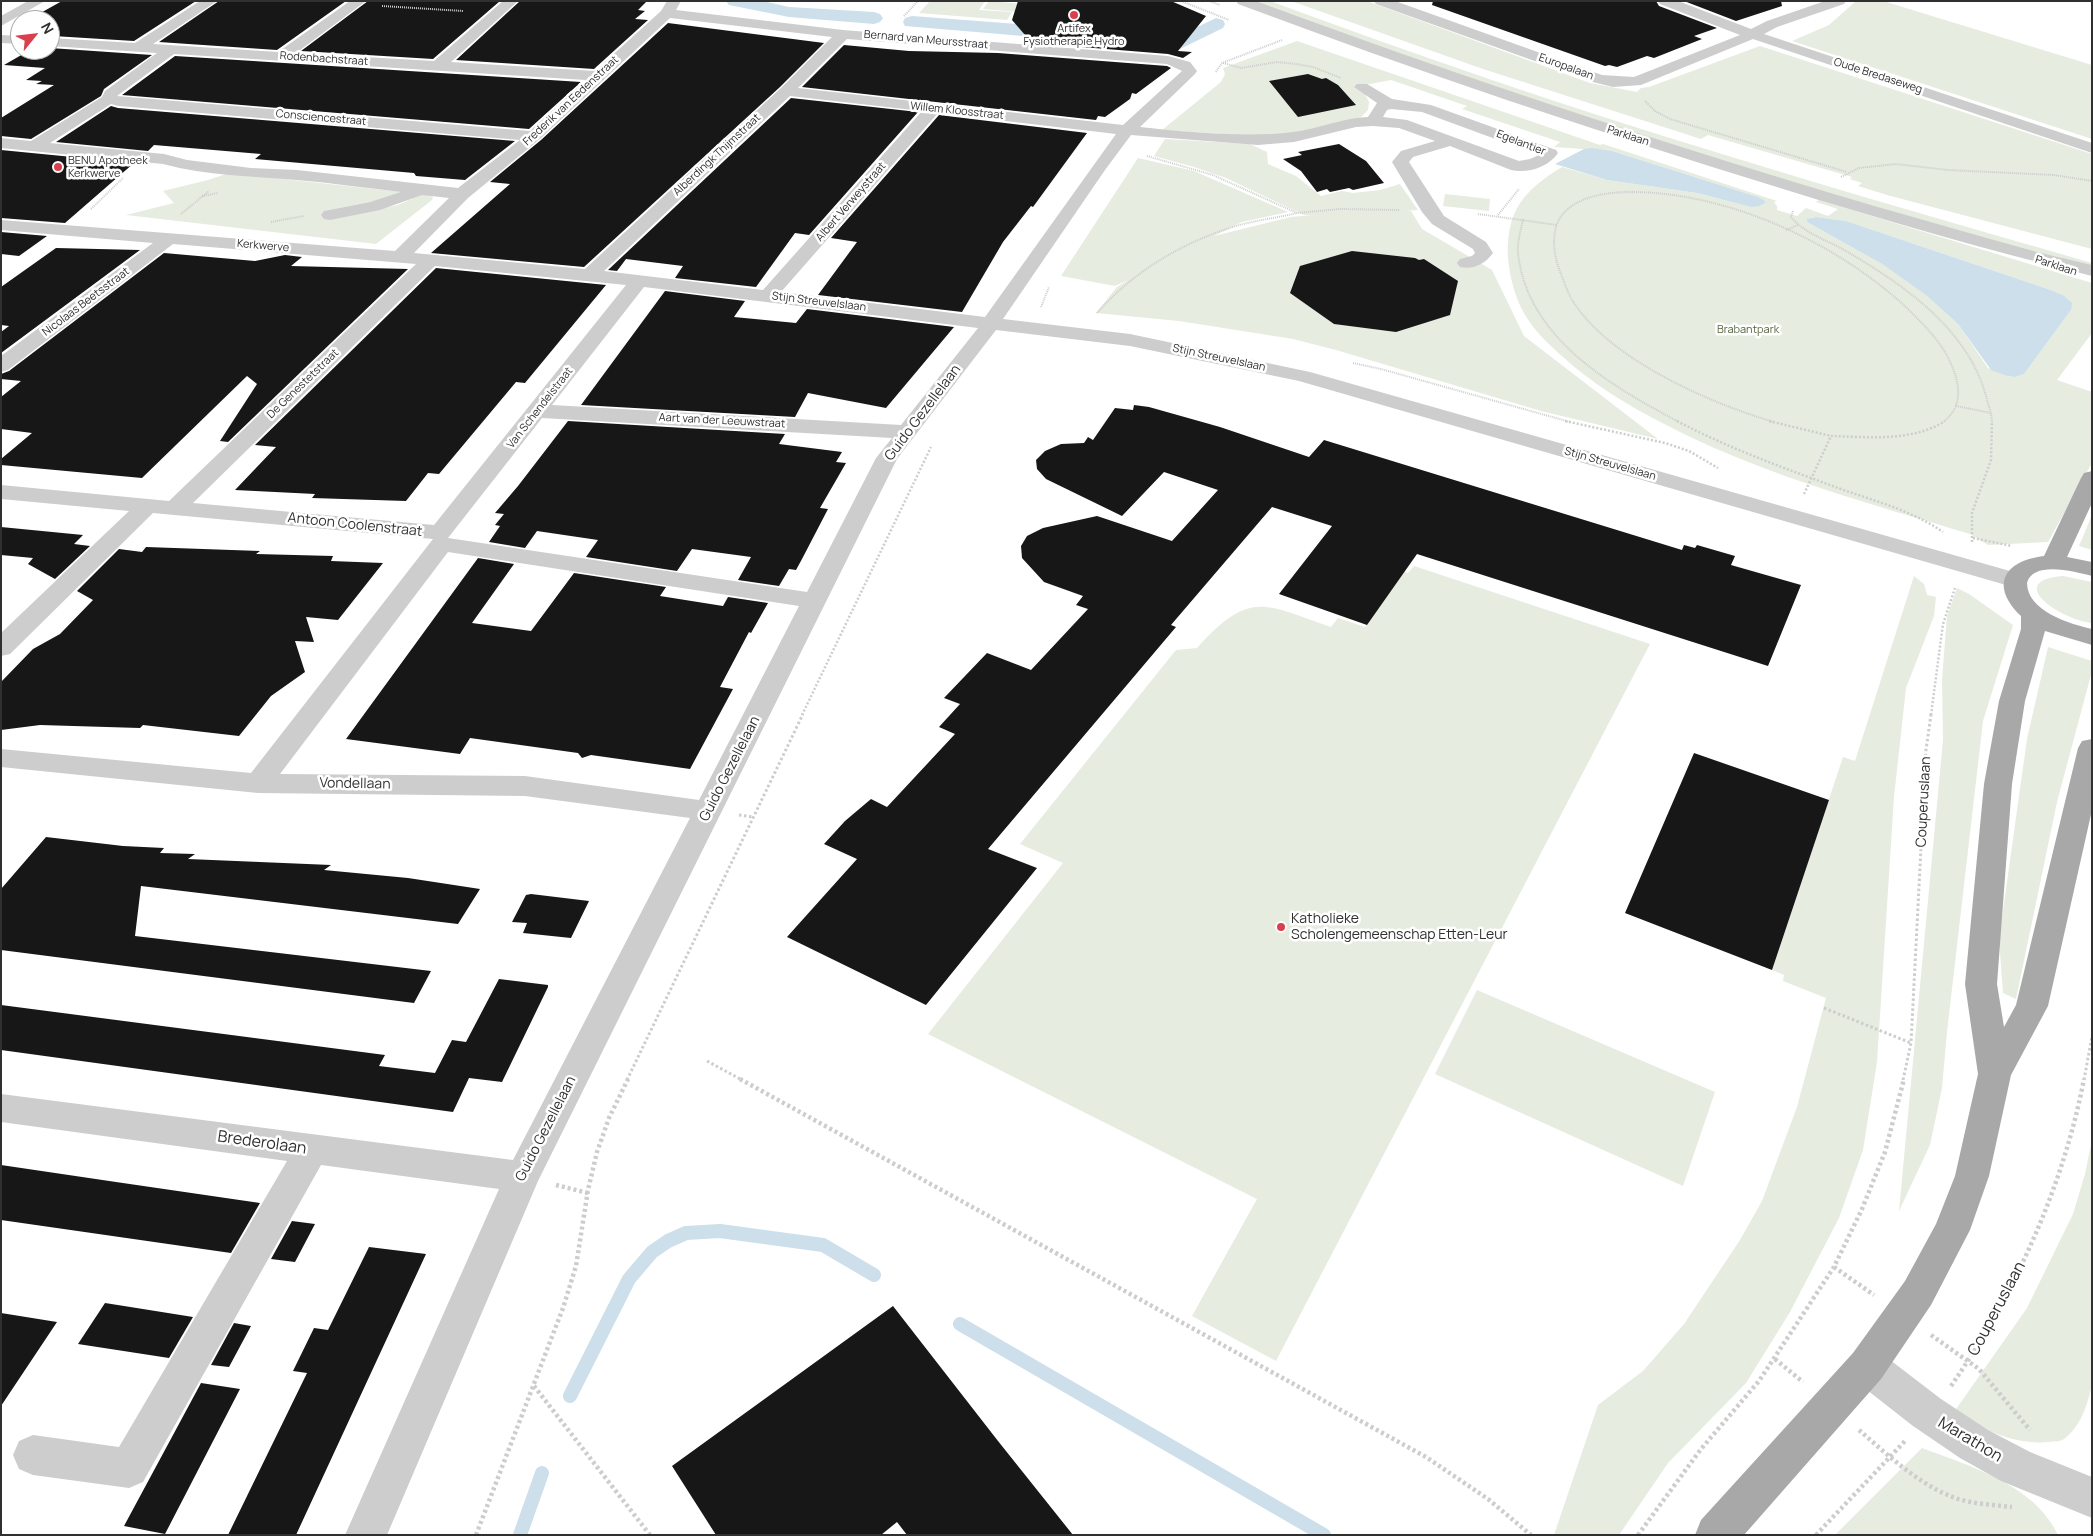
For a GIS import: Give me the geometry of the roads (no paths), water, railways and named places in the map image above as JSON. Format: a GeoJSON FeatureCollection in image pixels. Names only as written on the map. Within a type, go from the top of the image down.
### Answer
{"type":"FeatureCollection","features":[{"type":"Feature","properties":{"kind":"main road"},"geometry":{"type":"LineString","coordinates":[[2052,563],[2092,478]]}},
{"type":"Feature","properties":{"kind":"main road"},"geometry":{"type":"LineString","coordinates":[[2092,569],[2071,564],[2052,563],[2034,565],[2021,571],[2015,580],[2014,588],[2018,596],[2034,613],[2052,624],[2092,637]]}},
{"type":"Feature","properties":{"kind":"main road"},"geometry":{"type":"LineString","coordinates":[[1995,1074],[1981,984],[1997,793],[2012,701],[2033,629],[2034,613]]}},
{"type":"Feature","properties":{"kind":"main road"},"geometry":{"type":"LineString","coordinates":[[1716,1535],[1867,1366],[1918,1293],[1952,1230],[1972,1176],[1995,1074],[2032,1006],[2092,748]]}},
{"type":"Feature","properties":{"kind":"street"},"geometry":{"type":"LineString","coordinates":[[1,22],[38,1]]}},
{"type":"Feature","properties":{"kind":"street"},"geometry":{"type":"LineString","coordinates":[[138,47],[210,1]]}},
{"type":"Feature","properties":{"kind":"street"},"geometry":{"type":"LineString","coordinates":[[438,66],[511,1]]}},
{"type":"Feature","properties":{"kind":"street","name":"Parklaan"},"geometry":{"type":"LineString","coordinates":[[1243,1],[1465,82],[1606,129],[1815,195],[2020,253],[2092,277]]}},
{"type":"Feature","properties":{"kind":"street","name":"Parklaan"},"geometry":{"type":"LineString","coordinates":[[1278,1],[1487,76],[1832,184],[2092,259]]}},
{"type":"Feature","properties":{"kind":"street","name":"Europalaan"},"geometry":{"type":"LineString","coordinates":[[1381,1],[1598,78],[1627,83],[1636,82],[1735,43],[1772,24],[1839,1]]}},
{"type":"Feature","properties":{"kind":"street","name":"Oude Bredaseweg"},"geometry":{"type":"LineString","coordinates":[[1665,1],[1751,34],[2092,148]]}},
{"type":"Feature","properties":{"kind":"street"},"geometry":{"type":"LineString","coordinates":[[282,56],[356,3]]}},
{"type":"Feature","properties":{"kind":"street","name":"Bernard van Meursstraat"},"geometry":{"type":"LineString","coordinates":[[670,7],[844,34],[1168,60],[1185,65]]}},
{"type":"Feature","properties":{"kind":"street","name":"Frederik van Eedenstraat"},"geometry":{"type":"LineString","coordinates":[[462,194],[534,136],[670,7]]}},
{"type":"Feature","properties":{"kind":"street","name":"Alberdingk Thijmstraat"},"geometry":{"type":"LineString","coordinates":[[589,275],[786,91],[844,34]]}},
{"type":"Feature","properties":{"kind":"street","name":"Rodenbachstraat"},"geometry":{"type":"LineString","coordinates":[[60,43],[598,76]]}},
{"type":"Feature","properties":{"kind":"street"},"geometry":{"type":"LineString","coordinates":[[34,146],[109,98],[110,94],[172,49]]}},
{"type":"Feature","properties":{"kind":"street","name":"Guido Gezellelaan"},"geometry":{"type":"LineString","coordinates":[[366,1535],[522,1177],[887,458],[981,337],[1099,167],[1139,139],[1190,71],[1185,65]]}},
{"type":"Feature","properties":{"kind":"street","name":"Egelantier"},"geometry":{"type":"LineString","coordinates":[[1139,139],[1267,139],[1294,137],[1356,122],[1373,120],[1401,123],[1517,166],[1527,166],[1547,157],[1550,153],[1425,108],[1403,104],[1389,104],[1362,86]]}},
{"type":"Feature","properties":{"kind":"street","name":"Willem Kloosstraat"},"geometry":{"type":"LineString","coordinates":[[786,91],[933,109],[1139,139]]}},
{"type":"Feature","properties":{"kind":"street","name":"Consciencestraat"},"geometry":{"type":"LineString","coordinates":[[109,98],[118,101],[534,136]]}},
{"type":"Feature","properties":{"kind":"street"},"geometry":{"type":"LineString","coordinates":[[1373,120],[1381,107],[1389,104]]}},
{"type":"Feature","properties":{"kind":"street","name":"Albert Verweystraat"},"geometry":{"type":"LineString","coordinates":[[768,296],[933,109]]}},
{"type":"Feature","properties":{"kind":"street"},"geometry":{"type":"LineString","coordinates":[[1451,141],[1407,154],[1400,162],[1438,220],[1480,246],[1484,253],[1478,260],[1466,263]]}},
{"type":"Feature","properties":{"kind":"street"},"geometry":{"type":"LineString","coordinates":[[1,144],[164,159],[186,165],[234,171],[462,194]]}},
{"type":"Feature","properties":{"kind":"street"},"geometry":{"type":"LineString","coordinates":[[330,215],[374,206],[425,190]]}},
{"type":"Feature","properties":{"kind":"street"},"geometry":{"type":"LineString","coordinates":[[400,257],[462,194]]}},
{"type":"Feature","properties":{"kind":"street"},"geometry":{"type":"LineString","coordinates":[[643,204],[662,206]]}},
{"type":"Feature","properties":{"kind":"street","name":"Kerkwerve"},"geometry":{"type":"LineString","coordinates":[[1,225],[400,257]]}},
{"type":"Feature","properties":{"kind":"street","name":"Nicolaas Beetsstraat"},"geometry":{"type":"LineString","coordinates":[[1,366],[170,238]]}},
{"type":"Feature","properties":{"kind":"street","name":"Parklaan"},"geometry":{"type":"LineString","coordinates":[[2034,241],[2063,245]]}},
{"type":"Feature","properties":{"kind":"street","name":"Parklaan"},"geometry":{"type":"LineString","coordinates":[[2020,253],[2092,271]]}},
{"type":"Feature","properties":{"kind":"street","name":"Stijn Streuvelslaan"},"geometry":{"type":"LineString","coordinates":[[400,257],[589,275],[1130,340],[1303,376],[2015,580]]}},
{"type":"Feature","properties":{"kind":"street","name":"De Genestetstraat"},"geometry":{"type":"LineString","coordinates":[[176,507],[430,261]]}},
{"type":"Feature","properties":{"kind":"street","name":"Van Schendelstraat"},"geometry":{"type":"LineString","coordinates":[[258,783],[538,410],[639,281]]}},
{"type":"Feature","properties":{"kind":"street"},"geometry":{"type":"LineString","coordinates":[[1288,393],[1303,376]]}},
{"type":"Feature","properties":{"kind":"street","name":"Aart van der Leeuwstraat"},"geometry":{"type":"LineString","coordinates":[[538,410],[906,432]]}},
{"type":"Feature","properties":{"kind":"street","name":"Antoon Coolenstraat"},"geometry":{"type":"LineString","coordinates":[[1,492],[176,507],[441,538],[816,601]]}},
{"type":"Feature","properties":{"kind":"street"},"geometry":{"type":"LineString","coordinates":[[1,648],[147,506]]}},
{"type":"Feature","properties":{"kind":"street","name":"Vondellaan"},"geometry":{"type":"LineString","coordinates":[[1,758],[258,783],[525,786],[709,811]]}},
{"type":"Feature","properties":{"kind":"street","name":"Brederolaan"},"geometry":{"type":"LineString","coordinates":[[1,1108],[522,1177]]}},
{"type":"Feature","properties":{"kind":"street"},"geometry":{"type":"LineString","coordinates":[[33,1455],[129,1468],[312,1149]]}},
{"type":"Feature","properties":{"kind":"street","name":"Marathon"},"geometry":{"type":"LineString","coordinates":[[1867,1366],[1929,1415],[1992,1455],[2092,1498]]}},
{"type":"Feature","properties":{"kind":"water"},"geometry":{"type":"Polygon","coordinates":[[[1584,149],[1612,151],[1755,196],[1764,200],[1765,203],[1751,207],[1697,193],[1607,180],[1555,164],[1584,149]]]}},
{"type":"Feature","properties":{"kind":"water"},"geometry":{"type":"Polygon","coordinates":[[[1816,217],[1846,221],[2048,289],[2063,295],[2072,303],[2071,310],[2024,374],[2015,377],[2007,376],[1991,370],[1958,324],[1927,296],[1882,264],[1807,222],[1807,219],[1816,217]]]}},
{"type":"Feature","properties":{"kind":"waterway"},"geometry":{"type":"LineString","coordinates":[[735,1],[789,12],[874,18]]}},
{"type":"Feature","properties":{"kind":"waterway"},"geometry":{"type":"LineString","coordinates":[[912,22],[1070,34]]}},
{"type":"Feature","properties":{"kind":"waterway"},"geometry":{"type":"LineString","coordinates":[[1136,40],[1180,43],[1216,24]]}},
{"type":"Feature","properties":{"kind":"waterway"},"geometry":{"type":"LineString","coordinates":[[570,1396],[629,1279],[652,1252],[668,1241],[686,1233],[720,1231],[823,1245],[874,1275]]}},
{"type":"Feature","properties":{"kind":"waterway"},"geometry":{"type":"LineString","coordinates":[[960,1324],[1324,1535]]}},
{"type":"Feature","properties":{"kind":"waterway"},"geometry":{"type":"LineString","coordinates":[[520,1535],[542,1473]]}},
{"type":"Feature","properties":{"kind":"place","name":"Artifex Fysiotherapie Hydro"},"geometry":{"type":"Point","coordinates":[1074,15]}},
{"type":"Feature","properties":{"kind":"place","name":"BENU Apotheek Kerkwerve"},"geometry":{"type":"Point","coordinates":[58,167]}},
{"type":"Feature","properties":{"kind":"place","name":"Katholieke Scholengemeenschap Etten-Leur"},"geometry":{"type":"Point","coordinates":[1281,927]}},
{"type":"Feature","properties":{"kind":"park label","name":"Brabantpark"},"geometry":{"type":"Point","coordinates":[1748,330]}}]}
